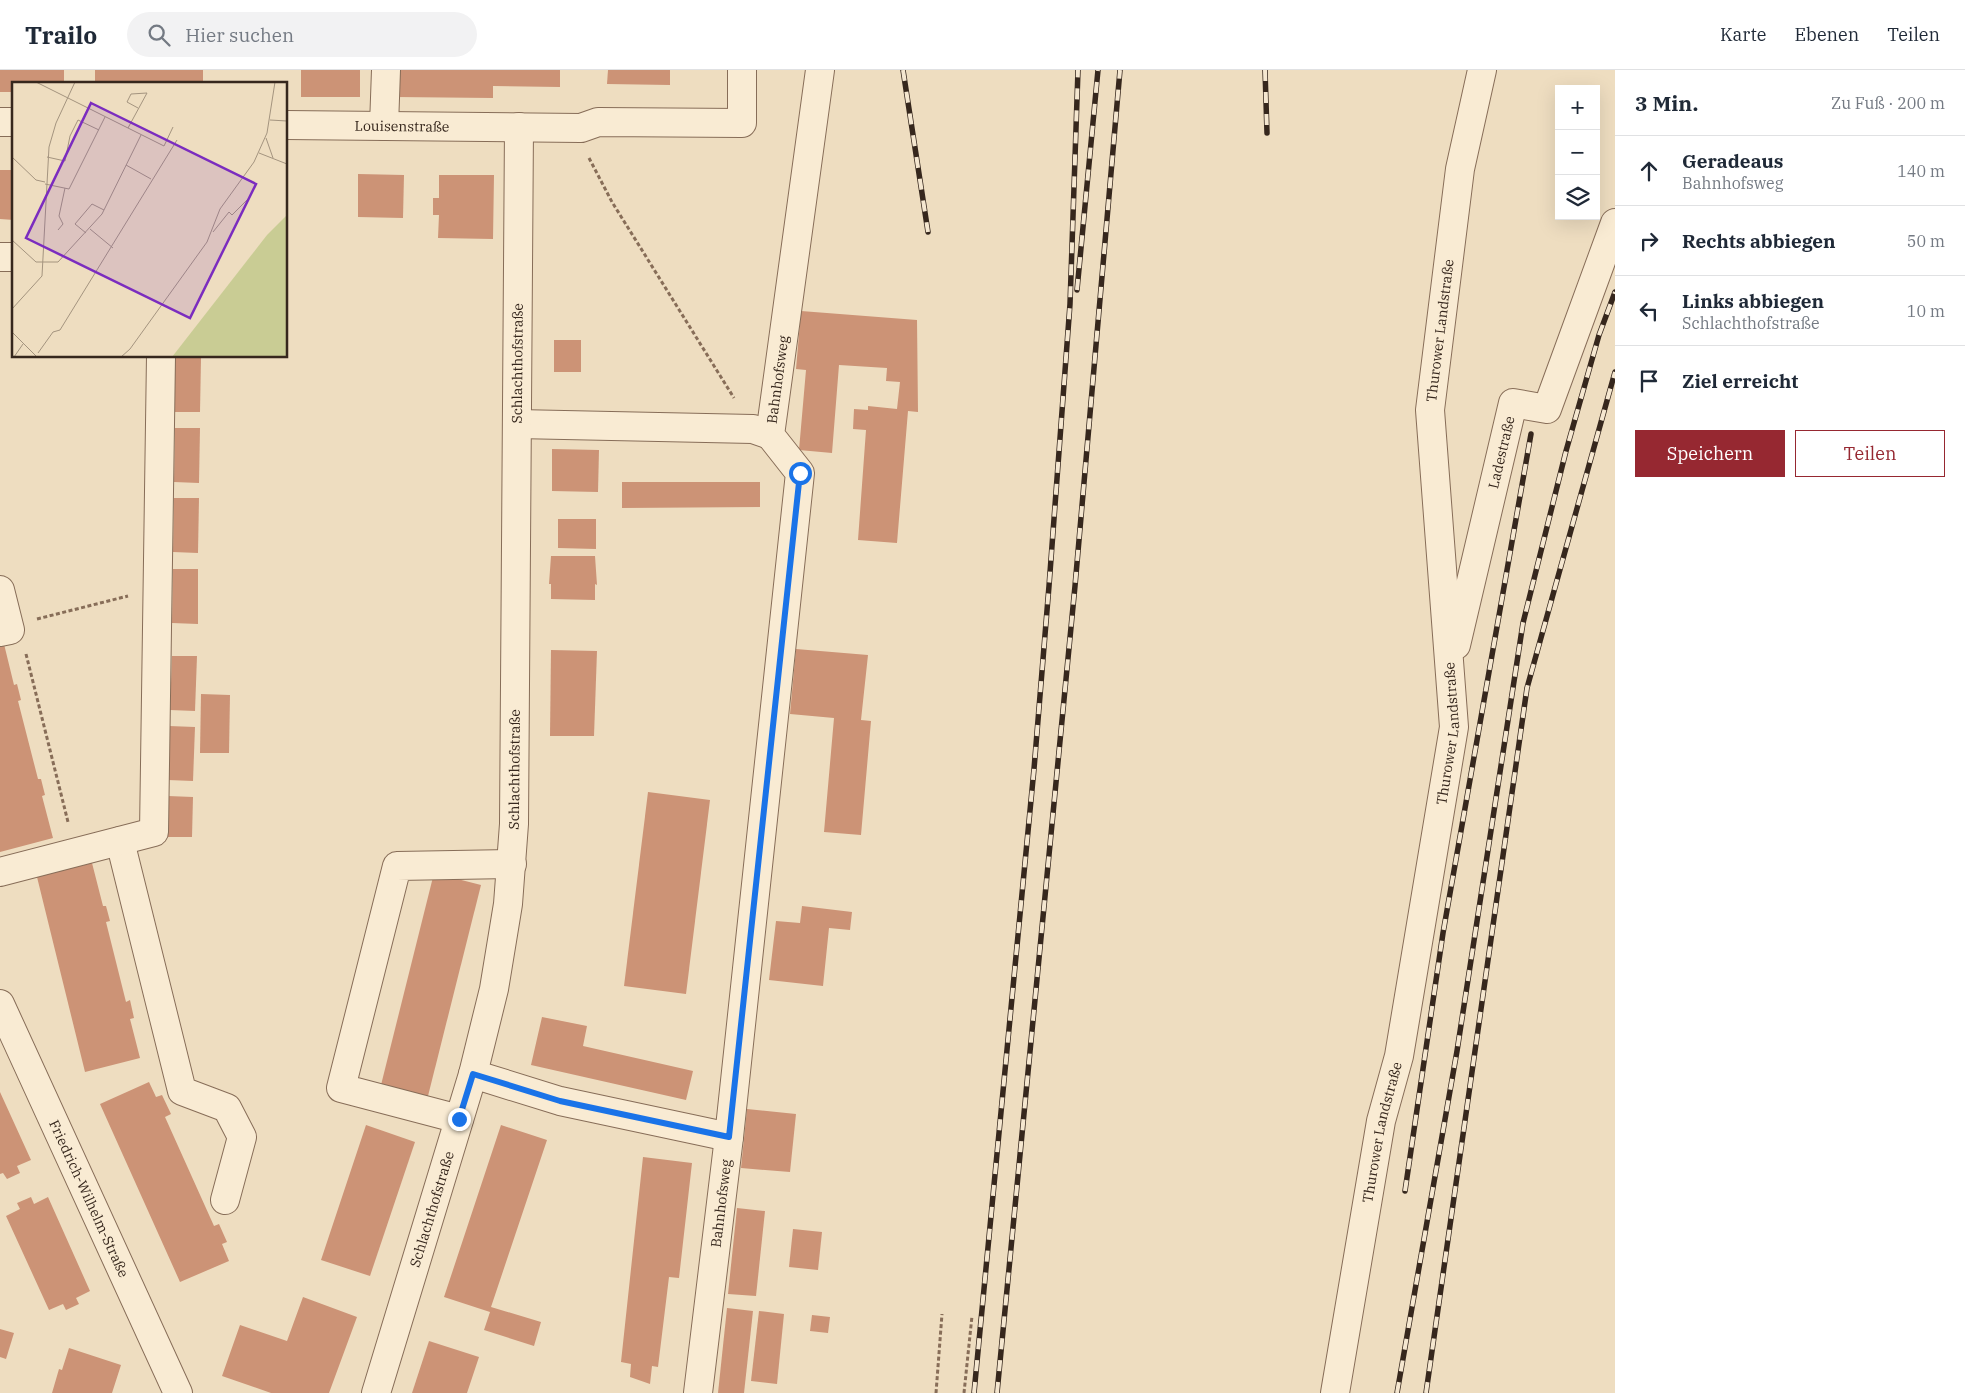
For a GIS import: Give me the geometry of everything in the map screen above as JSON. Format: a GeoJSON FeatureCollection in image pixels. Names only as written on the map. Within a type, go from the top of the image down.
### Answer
{"type":"FeatureCollection","features":[{"type":"Feature","properties":{"kind":"street"},"geometry":{"type":"LineString","coordinates":[[384,126],[386,70]]}},
{"type":"Feature","properties":{"kind":"street","name":"Louisenstraße"},"geometry":{"type":"LineString","coordinates":[[288,125],[580,128],[598,122],[742,123],[742,70]]}},
{"type":"Feature","properties":{"kind":"street","name":"Thurower Landstraße"},"geometry":{"type":"LineString","coordinates":[[1334,1393],[1381,1121],[1399,1056],[1454,727],[1430,410],[1460,168],[1482,70]]}},
{"type":"Feature","properties":{"kind":"street","name":"Bahnhofsweg"},"geometry":{"type":"LineString","coordinates":[[698,1393],[729,1137],[800,473],[761,432],[820,71]]}},
{"type":"Feature","properties":{"kind":"street","name":"Schlachthofstraße"},"geometry":{"type":"LineString","coordinates":[[376,1393],[473,1074],[494,988],[508,904],[512,864],[519,127]]}},
{"type":"Feature","properties":{"kind":"street","name":"Ladestraße"},"geometry":{"type":"LineString","coordinates":[[1450,671],[1513,403],[1547,409],[1615,223]]}},
{"type":"Feature","properties":{"kind":"street"},"geometry":{"type":"LineString","coordinates":[[0,872],[154,832],[161,358]]}},
{"type":"Feature","properties":{"kind":"street"},"geometry":{"type":"LineString","coordinates":[[517,424],[761,432]]}},
{"type":"Feature","properties":{"kind":"street"},"geometry":{"type":"LineString","coordinates":[[0,590],[10,629]]}},
{"type":"Feature","properties":{"kind":"street"},"geometry":{"type":"LineString","coordinates":[[120,841],[182,1091],[227,1108],[242,1137],[225,1200]]}},
{"type":"Feature","properties":{"kind":"street"},"geometry":{"type":"LineString","coordinates":[[459,1119],[341,1088],[396,866],[512,864]]}},
{"type":"Feature","properties":{"kind":"street","name":"Friedrich-Wilhelm-Straße"},"geometry":{"type":"LineString","coordinates":[[0,1004],[178,1393]]}},
{"type":"Feature","properties":{"kind":"street"},"geometry":{"type":"LineString","coordinates":[[473,1074],[560,1101],[729,1137]]}},
{"type":"Feature","properties":{"kind":"path"},"geometry":{"type":"LineString","coordinates":[[580,128],[590,158],[612,202],[761,432]]}},
{"type":"Feature","properties":{"kind":"path"},"geometry":{"type":"LineString","coordinates":[[76,853],[10,629],[158,589]]}},
{"type":"Feature","properties":{"kind":"path"},"geometry":{"type":"LineString","coordinates":[[936,1393],[942,1314]]}},
{"type":"Feature","properties":{"kind":"path"},"geometry":{"type":"LineString","coordinates":[[964,1393],[972,1316]]}},
{"type":"Feature","properties":{"kind":"building"},"geometry":{"type":"Polygon","coordinates":[[[0,70],[64,70],[64,82],[12,82],[12,92],[0,92],[0,70]]]}},
{"type":"Feature","properties":{"kind":"building"},"geometry":{"type":"Polygon","coordinates":[[[95,70],[203,70],[203,82],[95,82],[95,70]]]}},
{"type":"Feature","properties":{"kind":"building"},"geometry":{"type":"Polygon","coordinates":[[[301,70],[360,70],[360,97],[301,97],[301,70]]]}},
{"type":"Feature","properties":{"kind":"building"},"geometry":{"type":"Polygon","coordinates":[[[396,70],[560,70],[560,87],[493,86],[493,98],[396,97],[396,70]]]}},
{"type":"Feature","properties":{"kind":"building"},"geometry":{"type":"Polygon","coordinates":[[[608,70],[670,70],[670,85],[607,84],[608,70]]]}},
{"type":"Feature","properties":{"kind":"building"},"geometry":{"type":"Polygon","coordinates":[[[0,170],[12,170],[12,220],[0,219],[0,170]]]}},
{"type":"Feature","properties":{"kind":"building"},"geometry":{"type":"Polygon","coordinates":[[[358,174],[404,175],[403,218],[358,217],[358,174]]]}},
{"type":"Feature","properties":{"kind":"building"},"geometry":{"type":"Polygon","coordinates":[[[439,175],[494,175],[493,239],[438,238],[439,215],[433,215],[433,198],[439,198],[439,175]]]}},
{"type":"Feature","properties":{"kind":"building"},"geometry":{"type":"Polygon","coordinates":[[[801,311],[917,320],[918,412],[908,411],[897,543],[858,540],[866,430],[853,429],[854,409],[868,410],[868,406],[897,409],[900,382],[886,381],[887,368],[839,365],[832,453],[799,450],[806,370],[796,369],[801,311]]]}},
{"type":"Feature","properties":{"kind":"building"},"geometry":{"type":"Polygon","coordinates":[[[554,340],[581,340],[581,372],[554,372],[554,340]]]}},
{"type":"Feature","properties":{"kind":"building"},"geometry":{"type":"Polygon","coordinates":[[[175,358],[201,358],[200,412],[175,412],[175,358]]]}},
{"type":"Feature","properties":{"kind":"building"},"geometry":{"type":"Polygon","coordinates":[[[175,428],[200,428],[199,483],[174,482],[175,428]]]}},
{"type":"Feature","properties":{"kind":"building"},"geometry":{"type":"Polygon","coordinates":[[[552,449],[599,450],[598,492],[552,491],[552,449]]]}},
{"type":"Feature","properties":{"kind":"building"},"geometry":{"type":"Polygon","coordinates":[[[622,482],[760,482],[760,507],[622,508],[622,482]]]}},
{"type":"Feature","properties":{"kind":"building"},"geometry":{"type":"Polygon","coordinates":[[[174,498],[199,498],[198,553],[173,552],[174,498]]]}},
{"type":"Feature","properties":{"kind":"building"},"geometry":{"type":"Polygon","coordinates":[[[558,519],[596,519],[596,549],[558,548],[558,519]]]}},
{"type":"Feature","properties":{"kind":"building"},"geometry":{"type":"Polygon","coordinates":[[[551,556],[595,556],[597,585],[595,584],[595,600],[551,599],[551,584],[549,584],[551,556]]]}},
{"type":"Feature","properties":{"kind":"building"},"geometry":{"type":"Polygon","coordinates":[[[173,569],[198,569],[198,624],[172,623],[173,569]]]}},
{"type":"Feature","properties":{"kind":"building"},"geometry":{"type":"Polygon","coordinates":[[[4,644],[14,685],[17,684],[21,700],[18,701],[38,779],[41,779],[45,795],[42,796],[53,838],[0,852],[0,645],[4,644]]]}},
{"type":"Feature","properties":{"kind":"building"},"geometry":{"type":"Polygon","coordinates":[[[796,649],[868,655],[861,720],[871,721],[861,835],[824,832],[834,718],[790,714],[796,649]]]}},
{"type":"Feature","properties":{"kind":"building"},"geometry":{"type":"Polygon","coordinates":[[[551,650],[597,651],[594,736],[550,736],[551,650]]]}},
{"type":"Feature","properties":{"kind":"building"},"geometry":{"type":"Polygon","coordinates":[[[172,656],[197,656],[195,711],[170,710],[172,656]]]}},
{"type":"Feature","properties":{"kind":"building"},"geometry":{"type":"Polygon","coordinates":[[[201,694],[230,695],[229,753],[200,753],[201,694]]]}},
{"type":"Feature","properties":{"kind":"building"},"geometry":{"type":"Polygon","coordinates":[[[169,726],[195,727],[193,781],[168,780],[169,726]]]}},
{"type":"Feature","properties":{"kind":"building"},"geometry":{"type":"Polygon","coordinates":[[[648,792],[710,800],[686,994],[624,986],[648,792]]]}},
{"type":"Feature","properties":{"kind":"building"},"geometry":{"type":"Polygon","coordinates":[[[168,796],[193,797],[192,837],[167,837],[168,796]]]}},
{"type":"Feature","properties":{"kind":"building"},"geometry":{"type":"Polygon","coordinates":[[[92,863],[103,906],[106,906],[110,921],[106,922],[126,1002],[130,1000],[134,1018],[130,1019],[140,1058],[85,1072],[37,877],[92,863]]]}},
{"type":"Feature","properties":{"kind":"building"},"geometry":{"type":"Polygon","coordinates":[[[434,873],[481,885],[427,1100],[380,1089],[434,873]]]}},
{"type":"Feature","properties":{"kind":"building"},"geometry":{"type":"Polygon","coordinates":[[[802,906],[852,912],[850,930],[829,928],[823,986],[769,980],[776,921],[800,923],[802,906]]]}},
{"type":"Feature","properties":{"kind":"building"},"geometry":{"type":"Polygon","coordinates":[[[542,1017],[587,1026],[583,1046],[693,1071],[686,1100],[531,1065],[542,1017]]]}},
{"type":"Feature","properties":{"kind":"building"},"geometry":{"type":"Polygon","coordinates":[[[149,1082],[156,1097],[162,1095],[171,1114],[165,1117],[214,1226],[219,1224],[227,1242],[222,1244],[229,1261],[180,1282],[100,1104],[149,1082]]]}},
{"type":"Feature","properties":{"kind":"building"},"geometry":{"type":"Polygon","coordinates":[[[0,1092],[31,1160],[17,1166],[20,1173],[7,1179],[3,1173],[0,1174],[0,1092]]]}},
{"type":"Feature","properties":{"kind":"building"},"geometry":{"type":"Polygon","coordinates":[[[747,1109],[796,1114],[790,1172],[741,1168],[747,1109]]]}},
{"type":"Feature","properties":{"kind":"building"},"geometry":{"type":"Polygon","coordinates":[[[366,1125],[415,1142],[370,1276],[321,1260],[366,1125]]]}},
{"type":"Feature","properties":{"kind":"building"},"geometry":{"type":"Polygon","coordinates":[[[501,1125],[547,1140],[491,1307],[541,1322],[534,1346],[484,1330],[490,1312],[444,1297],[501,1125]]]}},
{"type":"Feature","properties":{"kind":"building"},"geometry":{"type":"Polygon","coordinates":[[[643,1157],[692,1163],[679,1278],[669,1277],[658,1367],[652,1366],[650,1384],[630,1377],[631,1364],[621,1362],[643,1157]]]}},
{"type":"Feature","properties":{"kind":"building"},"geometry":{"type":"Polygon","coordinates":[[[31,1197],[34,1204],[48,1197],[90,1291],[76,1298],[79,1304],[66,1310],[63,1304],[49,1310],[6,1216],[20,1209],[17,1203],[31,1197]]]}},
{"type":"Feature","properties":{"kind":"building"},"geometry":{"type":"Polygon","coordinates":[[[737,1208],[765,1211],[756,1296],[728,1294],[737,1208]]]}},
{"type":"Feature","properties":{"kind":"building"},"geometry":{"type":"Polygon","coordinates":[[[793,1229],[822,1232],[818,1270],[789,1267],[793,1229]]]}},
{"type":"Feature","properties":{"kind":"building"},"geometry":{"type":"Polygon","coordinates":[[[303,1297],[357,1317],[329,1393],[271,1393],[222,1376],[240,1325],[287,1341],[303,1297]]]}},
{"type":"Feature","properties":{"kind":"building"},"geometry":{"type":"Polygon","coordinates":[[[727,1308],[753,1311],[744,1393],[718,1393],[727,1308]]]}},
{"type":"Feature","properties":{"kind":"building"},"geometry":{"type":"Polygon","coordinates":[[[759,1311],[784,1314],[777,1384],[751,1381],[759,1311]]]}},
{"type":"Feature","properties":{"kind":"building"},"geometry":{"type":"Polygon","coordinates":[[[812,1315],[830,1317],[828,1333],[810,1331],[812,1315]]]}},
{"type":"Feature","properties":{"kind":"building"},"geometry":{"type":"Polygon","coordinates":[[[0,1329],[14,1333],[6,1359],[0,1357],[0,1329]]]}},
{"type":"Feature","properties":{"kind":"building"},"geometry":{"type":"Polygon","coordinates":[[[429,1341],[479,1357],[467,1393],[412,1393],[429,1341]]]}},
{"type":"Feature","properties":{"kind":"building"},"geometry":{"type":"Polygon","coordinates":[[[69,1348],[121,1365],[112,1393],[52,1393],[59,1369],[62,1370],[69,1348]]]}},
{"type":"Feature","properties":{"kind":"railway"},"geometry":{"type":"LineString","coordinates":[[903,70],[928,232]]}},
{"type":"Feature","properties":{"kind":"railway"},"geometry":{"type":"LineString","coordinates":[[974,1393],[1034,769],[1049,586],[1070,304],[1078,70]]}},
{"type":"Feature","properties":{"kind":"railway"},"geometry":{"type":"LineString","coordinates":[[1077,290],[1098,70]]}},
{"type":"Feature","properties":{"kind":"railway"},"geometry":{"type":"LineString","coordinates":[[997,1393],[1075,586],[1120,70]]}},
{"type":"Feature","properties":{"kind":"railway"},"geometry":{"type":"LineString","coordinates":[[1265,70],[1267,133]]}},
{"type":"Feature","properties":{"kind":"railway"},"geometry":{"type":"LineString","coordinates":[[1397,1393],[1457,1051],[1523,623],[1566,451],[1599,335],[1615,292]]}},
{"type":"Feature","properties":{"kind":"railway"},"geometry":{"type":"LineString","coordinates":[[1426,1393],[1527,688],[1615,372]]}},
{"type":"Feature","properties":{"kind":"railway"},"geometry":{"type":"LineString","coordinates":[[1405,1191],[1443,933],[1531,434]]}},
{"type":"Feature","properties":{"kind":"route"},"geometry":{"type":"LineString","coordinates":[[459,1119],[473,1074],[560,1101],[729,1137],[800,473]]}}]}
